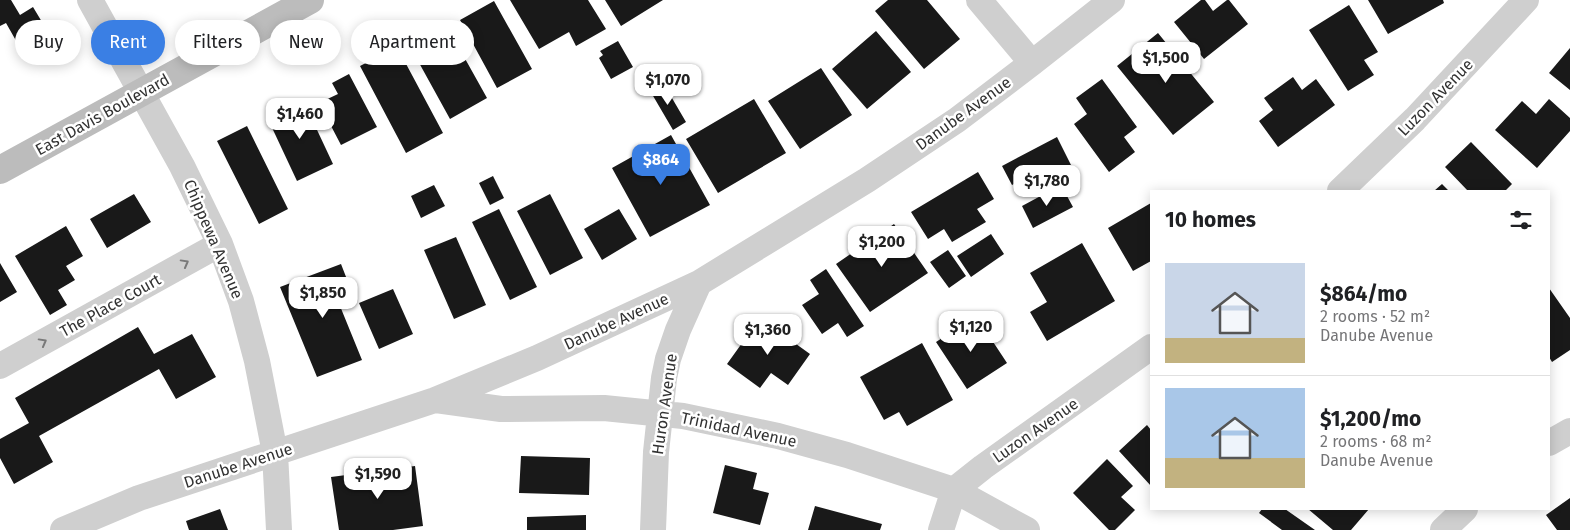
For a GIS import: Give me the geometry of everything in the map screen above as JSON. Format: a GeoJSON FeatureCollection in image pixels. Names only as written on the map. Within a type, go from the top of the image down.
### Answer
{"type":"FeatureCollection","features":[{"type":"Feature","properties":{"kind":"street","name":"Chippewa Avenue"},"geometry":{"type":"LineString","coordinates":[[90,0],[182,166],[220,244],[241,301],[257,361],[275,453],[279,530]]}},
{"type":"Feature","properties":{"kind":"street","name":"East Davis Boulevard"},"geometry":{"type":"LineString","coordinates":[[0,170],[310,0]]}},
{"type":"Feature","properties":{"kind":"street"},"geometry":{"type":"LineString","coordinates":[[979,0],[1032,63]]}},
{"type":"Feature","properties":{"kind":"street","name":"Danube Avenue"},"geometry":{"type":"LineString","coordinates":[[63,530],[139,498],[435,400],[545,354],[699,283],[867,180],[957,120],[1112,0]]}},
{"type":"Feature","properties":{"kind":"street","name":"Luzon Avenue"},"geometry":{"type":"LineString","coordinates":[[1341,190],[1415,119],[1526,0]]}},
{"type":"Feature","properties":{"kind":"street","name":"The Place Court"},"geometry":{"type":"LineString","coordinates":[[0,366],[220,244]]}},
{"type":"Feature","properties":{"kind":"street","name":"Huron Avenue"},"geometry":{"type":"LineString","coordinates":[[653,530],[656,452],[668,359],[678,330],[699,283]]}},
{"type":"Feature","properties":{"kind":"street","name":"Luzon Avenue"},"geometry":{"type":"LineString","coordinates":[[954,490],[1150,348]]}},
{"type":"Feature","properties":{"kind":"street","name":"Trinidad Avenue"},"geometry":{"type":"LineString","coordinates":[[435,400],[502,409],[604,408],[683,416],[778,436],[847,455],[954,490],[1027,530]]}},
{"type":"Feature","properties":{"kind":"street"},"geometry":{"type":"LineString","coordinates":[[1550,442],[1570,431]]}},
{"type":"Feature","properties":{"kind":"street"},"geometry":{"type":"LineString","coordinates":[[941,530],[954,490]]}},
{"type":"Feature","properties":{"kind":"street"},"geometry":{"type":"LineString","coordinates":[[1443,530],[1464,510]]}},
{"type":"Feature","properties":{"kind":"building"},"geometry":{"type":"Polygon","coordinates":[[[0,0],[11,0],[20,15],[33,7],[41,20],[15,20],[15,39],[6,23],[0,26],[0,0]]]}},
{"type":"Feature","properties":{"kind":"building"},"geometry":{"type":"Polygon","coordinates":[[[510,0],[588,0],[606,29],[576,46],[569,32],[539,49],[510,0]]]}},
{"type":"Feature","properties":{"kind":"building"},"geometry":{"type":"Polygon","coordinates":[[[605,0],[663,0],[621,26],[605,0]]]}},
{"type":"Feature","properties":{"kind":"building"},"geometry":{"type":"Polygon","coordinates":[[[888,0],[927,0],[960,39],[924,69],[875,11],[888,0]]]}},
{"type":"Feature","properties":{"kind":"building"},"geometry":{"type":"Polygon","coordinates":[[[1201,0],[1205,0],[1213,11],[1229,0],[1248,24],[1204,59],[1174,22],[1201,0]]]}},
{"type":"Feature","properties":{"kind":"building"},"geometry":{"type":"Polygon","coordinates":[[[1368,0],[1443,0],[1444,3],[1388,34],[1368,0]]]}},
{"type":"Feature","properties":{"kind":"building"},"geometry":{"type":"Polygon","coordinates":[[[494,1],[532,69],[497,88],[474,46],[474,20],[460,20],[494,1]]]}},
{"type":"Feature","properties":{"kind":"building"},"geometry":{"type":"Polygon","coordinates":[[[1349,5],[1378,52],[1364,60],[1374,75],[1348,91],[1309,30],[1349,5]]]}},
{"type":"Feature","properties":{"kind":"building"},"geometry":{"type":"Polygon","coordinates":[[[876,31],[911,72],[867,109],[832,69],[876,31]]]}},
{"type":"Feature","properties":{"kind":"building"},"geometry":{"type":"Polygon","coordinates":[[[1158,33],[1214,102],[1173,135],[1117,66],[1158,33]]]}},
{"type":"Feature","properties":{"kind":"building"},"geometry":{"type":"Polygon","coordinates":[[[618,41],[633,67],[611,79],[599,58],[603,55],[600,51],[618,41]]]}},
{"type":"Feature","properties":{"kind":"building"},"geometry":{"type":"Polygon","coordinates":[[[1570,48],[1570,90],[1549,73],[1570,48]]]}},
{"type":"Feature","properties":{"kind":"building"},"geometry":{"type":"Polygon","coordinates":[[[407,65],[443,133],[406,153],[360,66],[407,65]]]}},
{"type":"Feature","properties":{"kind":"building"},"geometry":{"type":"Polygon","coordinates":[[[420,65],[469,65],[487,98],[450,119],[420,65]]]}},
{"type":"Feature","properties":{"kind":"building"},"geometry":{"type":"Polygon","coordinates":[[[821,68],[852,115],[800,149],[768,101],[821,68]]]}},
{"type":"Feature","properties":{"kind":"building"},"geometry":{"type":"Polygon","coordinates":[[[349,74],[377,127],[341,145],[319,103],[338,94],[332,83],[349,74]]]}},
{"type":"Feature","properties":{"kind":"building"},"geometry":{"type":"Polygon","coordinates":[[[1293,77],[1302,90],[1316,79],[1335,105],[1278,147],[1259,121],[1273,110],[1264,98],[1293,77]]]}},
{"type":"Feature","properties":{"kind":"building"},"geometry":{"type":"Polygon","coordinates":[[[1102,79],[1137,127],[1124,137],[1135,152],[1109,172],[1074,124],[1087,114],[1076,98],[1102,79]]]}},
{"type":"Feature","properties":{"kind":"building"},"geometry":{"type":"Polygon","coordinates":[[[662,81],[686,122],[673,130],[649,89],[662,81]]]}},
{"type":"Feature","properties":{"kind":"building"},"geometry":{"type":"Polygon","coordinates":[[[754,99],[786,153],[718,193],[686,139],[754,99]]]}},
{"type":"Feature","properties":{"kind":"building"},"geometry":{"type":"Polygon","coordinates":[[[1549,99],[1570,118],[1570,131],[1537,168],[1495,130],[1522,101],[1536,114],[1549,99]]]}},
{"type":"Feature","properties":{"kind":"building"},"geometry":{"type":"Polygon","coordinates":[[[303,100],[333,164],[297,181],[267,117],[303,100]]]}},
{"type":"Feature","properties":{"kind":"building"},"geometry":{"type":"Polygon","coordinates":[[[247,126],[288,209],[259,224],[217,141],[247,126]]]}},
{"type":"Feature","properties":{"kind":"building"},"geometry":{"type":"Polygon","coordinates":[[[671,135],[710,205],[650,237],[612,168],[671,135]]]}},
{"type":"Feature","properties":{"kind":"building"},"geometry":{"type":"Polygon","coordinates":[[[1057,137],[1076,175],[1036,196],[1026,178],[1012,185],[1002,166],[1057,137]]]}},
{"type":"Feature","properties":{"kind":"building"},"geometry":{"type":"Polygon","coordinates":[[[1471,142],[1512,184],[1506,190],[1467,190],[1445,167],[1471,142]]]}},
{"type":"Feature","properties":{"kind":"building"},"geometry":{"type":"Polygon","coordinates":[[[978,172],[994,199],[977,209],[986,222],[952,242],[944,229],[928,239],[911,212],[978,172]]]}},
{"type":"Feature","properties":{"kind":"building"},"geometry":{"type":"Polygon","coordinates":[[[493,176],[504,198],[490,205],[479,183],[493,176]]]}},
{"type":"Feature","properties":{"kind":"building"},"geometry":{"type":"Polygon","coordinates":[[[1442,184],[1448,190],[1435,190],[1442,184]]]}},
{"type":"Feature","properties":{"kind":"building"},"geometry":{"type":"Polygon","coordinates":[[[434,185],[445,206],[421,218],[411,196],[434,185]]]}},
{"type":"Feature","properties":{"kind":"building"},"geometry":{"type":"Polygon","coordinates":[[[1061,185],[1073,207],[1033,228],[1022,206],[1061,185]]]}},
{"type":"Feature","properties":{"kind":"building"},"geometry":{"type":"Polygon","coordinates":[[[134,194],[151,222],[107,248],[90,219],[134,194]]]}},
{"type":"Feature","properties":{"kind":"building"},"geometry":{"type":"Polygon","coordinates":[[[550,194],[583,258],[550,275],[517,211],[550,194]]]}},
{"type":"Feature","properties":{"kind":"building"},"geometry":{"type":"Polygon","coordinates":[[[1150,204],[1150,262],[1133,271],[1108,228],[1150,204]]]}},
{"type":"Feature","properties":{"kind":"building"},"geometry":{"type":"Polygon","coordinates":[[[499,209],[537,287],[510,300],[472,222],[499,209]]]}},
{"type":"Feature","properties":{"kind":"building"},"geometry":{"type":"Polygon","coordinates":[[[619,209],[637,239],[602,260],[584,229],[619,209]]]}},
{"type":"Feature","properties":{"kind":"building"},"geometry":{"type":"Polygon","coordinates":[[[894,224],[928,273],[870,312],[836,264],[894,224]]]}},
{"type":"Feature","properties":{"kind":"building"},"geometry":{"type":"Polygon","coordinates":[[[66,226],[83,256],[66,266],[75,280],[58,290],[67,305],[50,315],[15,256],[66,226]]]}},
{"type":"Feature","properties":{"kind":"building"},"geometry":{"type":"Polygon","coordinates":[[[991,234],[1004,254],[971,277],[957,256],[991,234]]]}},
{"type":"Feature","properties":{"kind":"building"},"geometry":{"type":"Polygon","coordinates":[[[456,237],[486,305],[454,319],[424,250],[456,237]]]}},
{"type":"Feature","properties":{"kind":"building"},"geometry":{"type":"Polygon","coordinates":[[[1082,243],[1115,301],[1047,341],[1030,312],[1047,302],[1030,273],[1082,243]]]}},
{"type":"Feature","properties":{"kind":"building"},"geometry":{"type":"Polygon","coordinates":[[[948,250],[966,276],[949,288],[930,262],[948,250]]]}},
{"type":"Feature","properties":{"kind":"building"},"geometry":{"type":"Polygon","coordinates":[[[0,263],[17,292],[0,302],[0,263]]]}},
{"type":"Feature","properties":{"kind":"building"},"geometry":{"type":"Polygon","coordinates":[[[341,264],[355,300],[340,306],[362,360],[317,377],[280,287],[341,264]]]}},
{"type":"Feature","properties":{"kind":"building"},"geometry":{"type":"Polygon","coordinates":[[[826,269],[864,326],[847,337],[838,323],[822,334],[802,305],[819,294],[810,280],[826,269]]]}},
{"type":"Feature","properties":{"kind":"building"},"geometry":{"type":"Polygon","coordinates":[[[393,289],[413,334],[379,349],[359,303],[393,289]]]}},
{"type":"Feature","properties":{"kind":"building"},"geometry":{"type":"Polygon","coordinates":[[[1550,289],[1570,318],[1570,350],[1552,362],[1550,359],[1550,289]]]}},
{"type":"Feature","properties":{"kind":"building"},"geometry":{"type":"Polygon","coordinates":[[[976,316],[1007,363],[967,389],[936,342],[976,316]]]}},
{"type":"Feature","properties":{"kind":"building"},"geometry":{"type":"Polygon","coordinates":[[[760,318],[810,354],[788,385],[771,373],[760,388],[727,364],[760,318]]]}},
{"type":"Feature","properties":{"kind":"building"},"geometry":{"type":"Polygon","coordinates":[[[138,327],[154,354],[192,334],[216,377],[176,399],[159,369],[39,436],[53,462],[14,484],[0,458],[0,439],[29,423],[15,398],[138,327]]]}},
{"type":"Feature","properties":{"kind":"building"},"geometry":{"type":"Polygon","coordinates":[[[922,343],[953,400],[907,426],[899,412],[884,420],[860,377],[922,343]]]}},
{"type":"Feature","properties":{"kind":"building"},"geometry":{"type":"Polygon","coordinates":[[[1147,425],[1150,429],[1150,485],[1119,451],[1147,425]]]}},
{"type":"Feature","properties":{"kind":"building"},"geometry":{"type":"Polygon","coordinates":[[[521,456],[590,458],[589,495],[519,493],[521,456]]]}},
{"type":"Feature","properties":{"kind":"building"},"geometry":{"type":"Polygon","coordinates":[[[1107,459],[1133,486],[1121,497],[1135,510],[1115,530],[1109,530],[1073,493],[1107,459]]]}},
{"type":"Feature","properties":{"kind":"building"},"geometry":{"type":"Polygon","coordinates":[[[725,465],[757,473],[753,489],[769,493],[760,525],[713,513],[725,465]]]}},
{"type":"Feature","properties":{"kind":"building"},"geometry":{"type":"Polygon","coordinates":[[[415,466],[423,526],[393,530],[339,530],[331,477],[415,466]]]}},
{"type":"Feature","properties":{"kind":"building"},"geometry":{"type":"Polygon","coordinates":[[[1570,498],[1570,530],[1557,530],[1546,515],[1570,498]]]}},
{"type":"Feature","properties":{"kind":"building"},"geometry":{"type":"Polygon","coordinates":[[[815,506],[882,524],[880,530],[808,530],[815,506]]]}},
{"type":"Feature","properties":{"kind":"building"},"geometry":{"type":"Polygon","coordinates":[[[220,509],[228,530],[189,530],[186,521],[220,509]]]}},
{"type":"Feature","properties":{"kind":"building"},"geometry":{"type":"Polygon","coordinates":[[[1261,510],[1286,510],[1315,530],[1282,530],[1259,513],[1261,510]]]}},
{"type":"Feature","properties":{"kind":"building"},"geometry":{"type":"Polygon","coordinates":[[[1309,510],[1368,510],[1351,530],[1333,530],[1309,510]]]}},
{"type":"Feature","properties":{"kind":"building"},"geometry":{"type":"Polygon","coordinates":[[[586,515],[586,530],[527,530],[527,517],[586,515]]]}}]}
